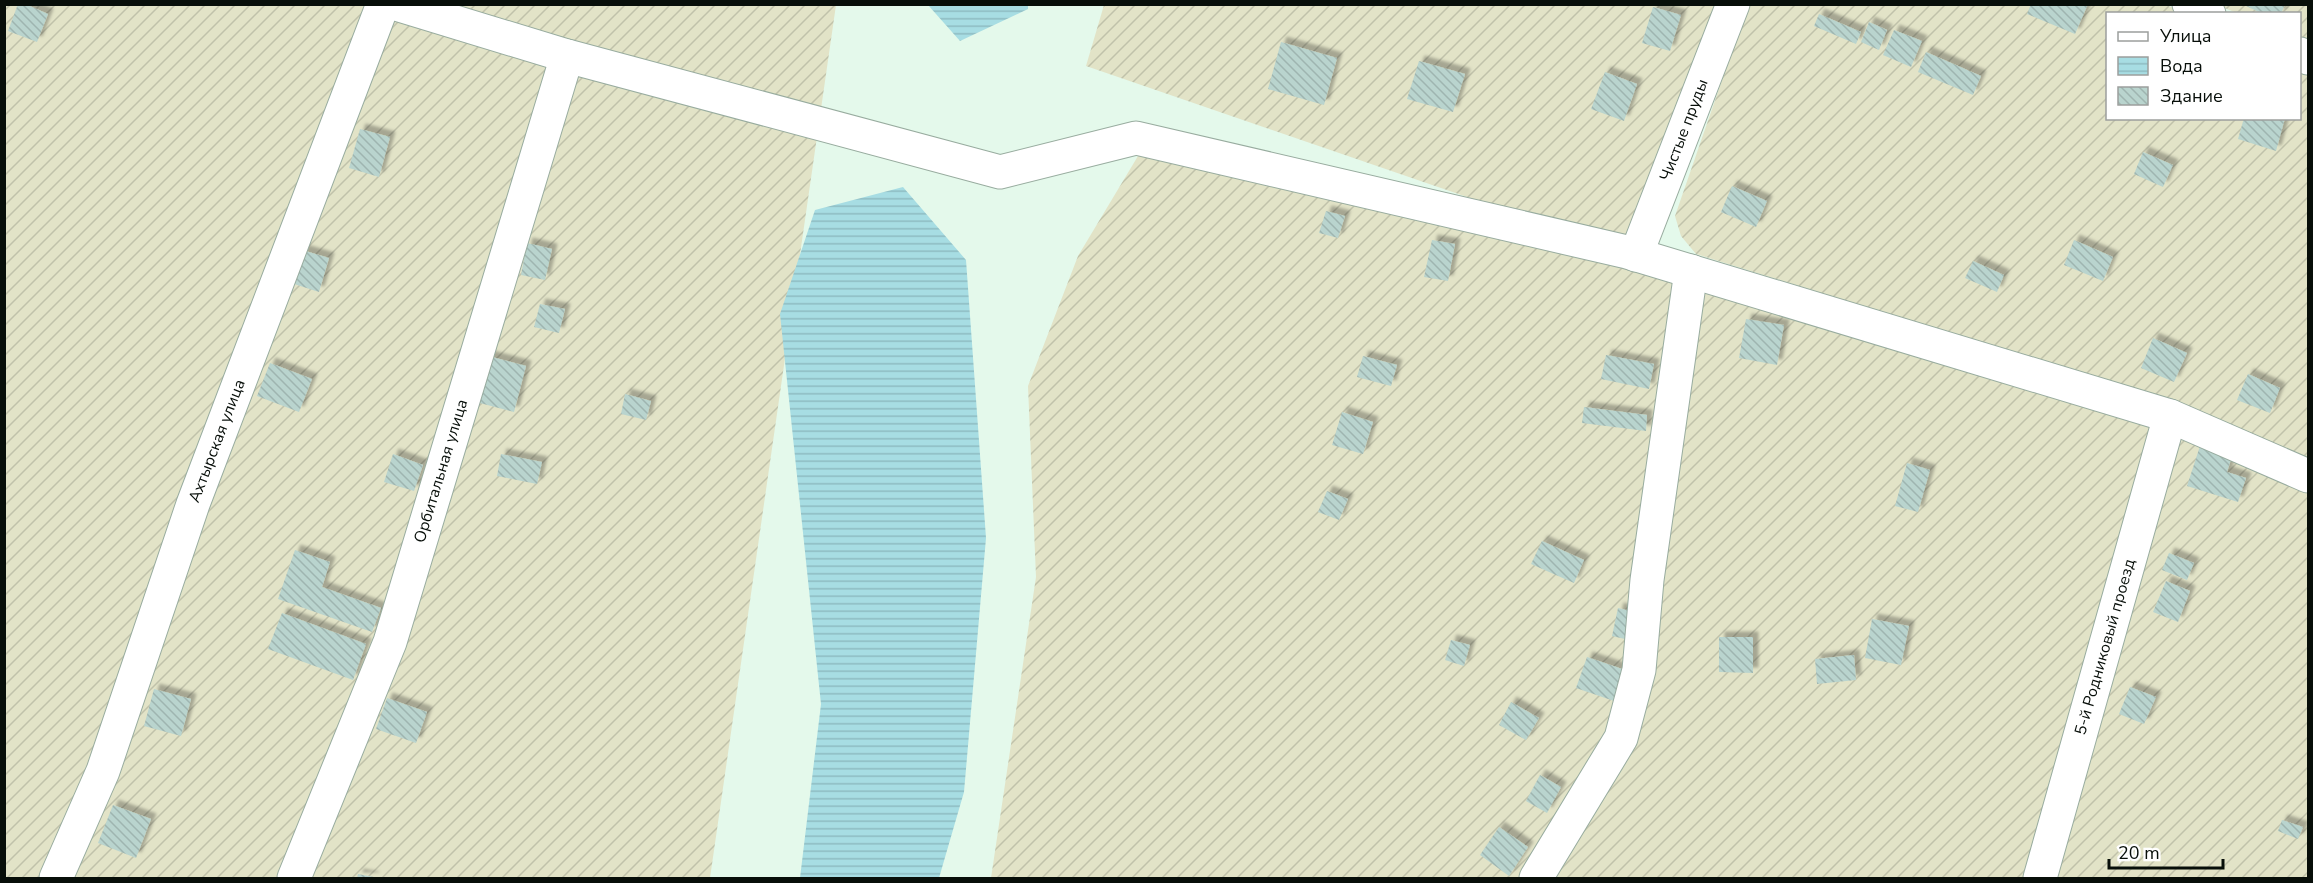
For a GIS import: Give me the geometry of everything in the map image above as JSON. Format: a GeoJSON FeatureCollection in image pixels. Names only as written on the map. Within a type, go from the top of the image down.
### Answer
{"type":"FeatureCollection","features":[{"type":"Feature","properties":{"kind":"street","name":"Ахтырская улица"},"geometry":{"type":"LineString","coordinates":[[56,879],[103,771],[193,504],[382,4]]}},
{"type":"Feature","properties":{"kind":"street"},"geometry":{"type":"LineString","coordinates":[[396,4],[567,56],[1000,172],[1136,138],[1636,255],[2170,416],[2308,476]]}},
{"type":"Feature","properties":{"kind":"street","name":"Чистые пруды"},"geometry":{"type":"LineString","coordinates":[[1636,255],[1733,4]]}},
{"type":"Feature","properties":{"kind":"street"},"geometry":{"type":"LineString","coordinates":[[2189,4],[2205,12]]}},
{"type":"Feature","properties":{"kind":"street","name":"Орбитальная улица"},"geometry":{"type":"LineString","coordinates":[[294,879],[390,642],[567,56]]}},
{"type":"Feature","properties":{"kind":"street"},"geometry":{"type":"LineString","coordinates":[[1536,879],[1621,738],[1639,670],[1647,580],[1690,271]]}},
{"type":"Feature","properties":{"kind":"street","name":"5-й Родниковый проезд"},"geometry":{"type":"LineString","coordinates":[[2040,879],[2170,416]]}},
{"type":"Feature","properties":{"kind":"green space"},"geometry":{"type":"Polygon","coordinates":[[[5,5],[836,5],[710,878],[5,878],[5,5]]]}},
{"type":"Feature","properties":{"kind":"green space"},"geometry":{"type":"Polygon","coordinates":[[[1104,5],[1724,5],[1627,252],[1086,66],[1104,5]]]}},
{"type":"Feature","properties":{"kind":"green space"},"geometry":{"type":"Polygon","coordinates":[[[1748,5],[2166,5],[2184,12],[2106,12],[2106,120],[2301,120],[2301,64],[2308,67],[2308,463],[2174,403],[1696,254],[1681,236],[1675,216],[1748,5]]]}},
{"type":"Feature","properties":{"kind":"green space"},"geometry":{"type":"Polygon","coordinates":[[[2217,5],[2308,5],[2308,46],[2301,42],[2301,12],[2234,12],[2217,5]]]}},
{"type":"Feature","properties":{"kind":"green space"},"geometry":{"type":"Polygon","coordinates":[[[1141,151],[1644,270],[2170,423],[2308,486],[2308,878],[991,878],[1036,577],[1028,386],[1078,256],[1141,151]]]}},
{"type":"Feature","properties":{"kind":"water"},"geometry":{"type":"Polygon","coordinates":[[[1028,4],[1028,9],[960,41],[928,5],[1028,4]]]}},
{"type":"Feature","properties":{"kind":"water"},"geometry":{"type":"Polygon","coordinates":[[[903,187],[966,260],[986,538],[964,792],[939,878],[800,878],[821,704],[780,314],[815,210],[903,187]]]}},
{"type":"Feature","properties":{"kind":"building"},"geometry":{"type":"Polygon","coordinates":[[[18,4],[25,4],[48,14],[37,42],[8,31],[18,4]]]}},
{"type":"Feature","properties":{"kind":"building"},"geometry":{"type":"Polygon","coordinates":[[[2031,4],[2088,4],[2075,34],[2027,14],[2031,4]]]}},
{"type":"Feature","properties":{"kind":"building"},"geometry":{"type":"Polygon","coordinates":[[[2242,4],[2285,4],[2282,12],[2259,12],[2242,4]]]}},
{"type":"Feature","properties":{"kind":"building"},"geometry":{"type":"Polygon","coordinates":[[[1653,7],[1681,15],[1670,51],[1642,43],[1653,7]]]}},
{"type":"Feature","properties":{"kind":"building"},"geometry":{"type":"Polygon","coordinates":[[[1819,14],[1861,32],[1856,44],[1814,26],[1819,14]]]}},
{"type":"Feature","properties":{"kind":"building"},"geometry":{"type":"Polygon","coordinates":[[[1869,22],[1887,30],[1879,50],[1861,42],[1869,22]]]}},
{"type":"Feature","properties":{"kind":"building"},"geometry":{"type":"Polygon","coordinates":[[[1894,30],[1922,41],[1911,67],[1883,55],[1894,30]]]}},
{"type":"Feature","properties":{"kind":"building"},"geometry":{"type":"Polygon","coordinates":[[[1281,42],[1337,58],[1324,105],[1268,89],[1281,42]]]}},
{"type":"Feature","properties":{"kind":"building"},"geometry":{"type":"Polygon","coordinates":[[[1926,52],[1981,76],[1973,95],[1918,72],[1926,52]]]}},
{"type":"Feature","properties":{"kind":"building"},"geometry":{"type":"Polygon","coordinates":[[[1419,61],[1465,74],[1453,112],[1407,99],[1419,61]]]}},
{"type":"Feature","properties":{"kind":"building"},"geometry":{"type":"Polygon","coordinates":[[[1605,72],[1637,84],[1624,121],[1591,109],[1605,72]]]}},
{"type":"Feature","properties":{"kind":"building"},"geometry":{"type":"Polygon","coordinates":[[[2243,120],[2284,120],[2276,151],[2238,139],[2243,120]]]}},
{"type":"Feature","properties":{"kind":"building"},"geometry":{"type":"Polygon","coordinates":[[[360,129],[390,137],[379,177],[349,168],[360,129]]]}},
{"type":"Feature","properties":{"kind":"building"},"geometry":{"type":"Polygon","coordinates":[[[2143,152],[2173,165],[2163,187],[2134,174],[2143,152]]]}},
{"type":"Feature","properties":{"kind":"building"},"geometry":{"type":"Polygon","coordinates":[[[1732,186],[1767,201],[1756,227],[1721,212],[1732,186]]]}},
{"type":"Feature","properties":{"kind":"building"},"geometry":{"type":"Polygon","coordinates":[[[1326,211],[1345,216],[1338,238],[1319,233],[1326,211]]]}},
{"type":"Feature","properties":{"kind":"building"},"geometry":{"type":"Polygon","coordinates":[[[1432,240],[1455,244],[1448,281],[1424,277],[1432,240]]]}},
{"type":"Feature","properties":{"kind":"building"},"geometry":{"type":"Polygon","coordinates":[[[2074,240],[2113,257],[2103,281],[2064,265],[2074,240]]]}},
{"type":"Feature","properties":{"kind":"building"},"geometry":{"type":"Polygon","coordinates":[[[527,243],[552,249],[545,280],[521,275],[527,243]]]}},
{"type":"Feature","properties":{"kind":"building"},"geometry":{"type":"Polygon","coordinates":[[[302,250],[329,258],[319,292],[291,283],[302,250]]]}},
{"type":"Feature","properties":{"kind":"building"},"geometry":{"type":"Polygon","coordinates":[[[1973,261],[2004,275],[1997,292],[1965,278],[1973,261]]]}},
{"type":"Feature","properties":{"kind":"building"},"geometry":{"type":"Polygon","coordinates":[[[540,304],[565,309],[559,333],[534,327],[540,304]]]}},
{"type":"Feature","properties":{"kind":"building"},"geometry":{"type":"Polygon","coordinates":[[[1746,319],[1784,325],[1777,365],[1739,358],[1746,319]]]}},
{"type":"Feature","properties":{"kind":"building"},"geometry":{"type":"Polygon","coordinates":[[[2153,338],[2187,353],[2174,382],[2141,368],[2153,338]]]}},
{"type":"Feature","properties":{"kind":"building"},"geometry":{"type":"Polygon","coordinates":[[[1606,355],[1654,364],[1649,389],[1601,379],[1606,355]]]}},
{"type":"Feature","properties":{"kind":"building"},"geometry":{"type":"Polygon","coordinates":[[[488,356],[526,366],[514,412],[476,402],[488,356]]]}},
{"type":"Feature","properties":{"kind":"building"},"geometry":{"type":"Polygon","coordinates":[[[1363,356],[1397,365],[1391,386],[1357,377],[1363,356]]]}},
{"type":"Feature","properties":{"kind":"building"},"geometry":{"type":"Polygon","coordinates":[[[270,363],[312,379],[299,412],[257,396],[270,363]]]}},
{"type":"Feature","properties":{"kind":"building"},"geometry":{"type":"Polygon","coordinates":[[[2248,374],[2280,388],[2270,413],[2237,400],[2248,374]]]}},
{"type":"Feature","properties":{"kind":"building"},"geometry":{"type":"Polygon","coordinates":[[[625,394],[651,401],[646,420],[621,414],[625,394]]]}},
{"type":"Feature","properties":{"kind":"building"},"geometry":{"type":"Polygon","coordinates":[[[1584,407],[1647,415],[1646,431],[1582,423],[1584,407]]]}},
{"type":"Feature","properties":{"kind":"building"},"geometry":{"type":"Polygon","coordinates":[[[1342,412],[1373,422],[1363,454],[1332,445],[1342,412]]]}},
{"type":"Feature","properties":{"kind":"building"},"geometry":{"type":"Polygon","coordinates":[[[2200,446],[2232,456],[2227,472],[2246,478],[2238,502],[2187,486],[2200,446]]]}},
{"type":"Feature","properties":{"kind":"building"},"geometry":{"type":"Polygon","coordinates":[[[393,454],[423,465],[414,491],[384,482],[393,454]]]}},
{"type":"Feature","properties":{"kind":"building"},"geometry":{"type":"Polygon","coordinates":[[[501,454],[542,462],[537,484],[497,476],[501,454]]]}},
{"type":"Feature","properties":{"kind":"building"},"geometry":{"type":"Polygon","coordinates":[[[1907,463],[1930,470],[1918,512],[1895,506],[1907,463]]]}},
{"type":"Feature","properties":{"kind":"building"},"geometry":{"type":"Polygon","coordinates":[[[1327,491],[1348,499],[1339,520],[1318,512],[1327,491]]]}},
{"type":"Feature","properties":{"kind":"building"},"geometry":{"type":"Polygon","coordinates":[[[1542,541],[1584,560],[1574,583],[1531,564],[1542,541]]]}},
{"type":"Feature","properties":{"kind":"building"},"geometry":{"type":"Polygon","coordinates":[[[295,550],[330,562],[322,587],[381,608],[372,632],[278,599],[295,550]]]}},
{"type":"Feature","properties":{"kind":"building"},"geometry":{"type":"Polygon","coordinates":[[[2169,553],[2194,563],[2187,580],[2162,570],[2169,553]]]}},
{"type":"Feature","properties":{"kind":"building"},"geometry":{"type":"Polygon","coordinates":[[[2166,581],[2190,591],[2178,622],[2153,612],[2166,581]]]}},
{"type":"Feature","properties":{"kind":"building"},"geometry":{"type":"Polygon","coordinates":[[[1618,608],[1635,612],[1629,640],[1612,636],[1618,608]]]}},
{"type":"Feature","properties":{"kind":"building"},"geometry":{"type":"Polygon","coordinates":[[[282,613],[366,644],[353,680],[268,649],[282,613]]]}},
{"type":"Feature","properties":{"kind":"building"},"geometry":{"type":"Polygon","coordinates":[[[1872,619],[1909,626],[1901,665],[1865,658],[1872,619]]]}},
{"type":"Feature","properties":{"kind":"building"},"geometry":{"type":"Polygon","coordinates":[[[1719,637],[1753,637],[1753,673],[1719,672],[1719,637]]]}},
{"type":"Feature","properties":{"kind":"building"},"geometry":{"type":"Polygon","coordinates":[[[1451,640],[1470,645],[1464,666],[1445,660],[1451,640]]]}},
{"type":"Feature","properties":{"kind":"building"},"geometry":{"type":"Polygon","coordinates":[[[1854,655],[1856,680],[1817,684],[1815,659],[1854,655]]]}},
{"type":"Feature","properties":{"kind":"building"},"geometry":{"type":"Polygon","coordinates":[[[1587,657],[1625,670],[1614,701],[1576,688],[1587,657]]]}},
{"type":"Feature","properties":{"kind":"building"},"geometry":{"type":"Polygon","coordinates":[[[2130,687],[2156,697],[2144,724],[2119,714],[2130,687]]]}},
{"type":"Feature","properties":{"kind":"building"},"geometry":{"type":"Polygon","coordinates":[[[154,689],[191,699],[181,736],[144,726],[154,689]]]}},
{"type":"Feature","properties":{"kind":"building"},"geometry":{"type":"Polygon","coordinates":[[[387,698],[427,712],[416,743],[376,729],[387,698]]]}},
{"type":"Feature","properties":{"kind":"building"},"geometry":{"type":"Polygon","coordinates":[[[1511,702],[1539,718],[1526,740],[1499,725],[1511,702]]]}},
{"type":"Feature","properties":{"kind":"building"},"geometry":{"type":"Polygon","coordinates":[[[1540,775],[1561,787],[1547,813],[1526,801],[1540,775]]]}},
{"type":"Feature","properties":{"kind":"building"},"geometry":{"type":"Polygon","coordinates":[[[113,805],[151,819],[136,858],[98,843],[113,805]]]}},
{"type":"Feature","properties":{"kind":"building"},"geometry":{"type":"Polygon","coordinates":[[[2282,820],[2303,827],[2298,839],[2278,831],[2282,820]]]}},
{"type":"Feature","properties":{"kind":"building"},"geometry":{"type":"Polygon","coordinates":[[[1499,827],[1528,847],[1509,876],[1480,855],[1499,827]]]}},
{"type":"Feature","properties":{"kind":"building"},"geometry":{"type":"Polygon","coordinates":[[[358,874],[374,877],[374,878],[357,878],[358,874]]]}}]}
